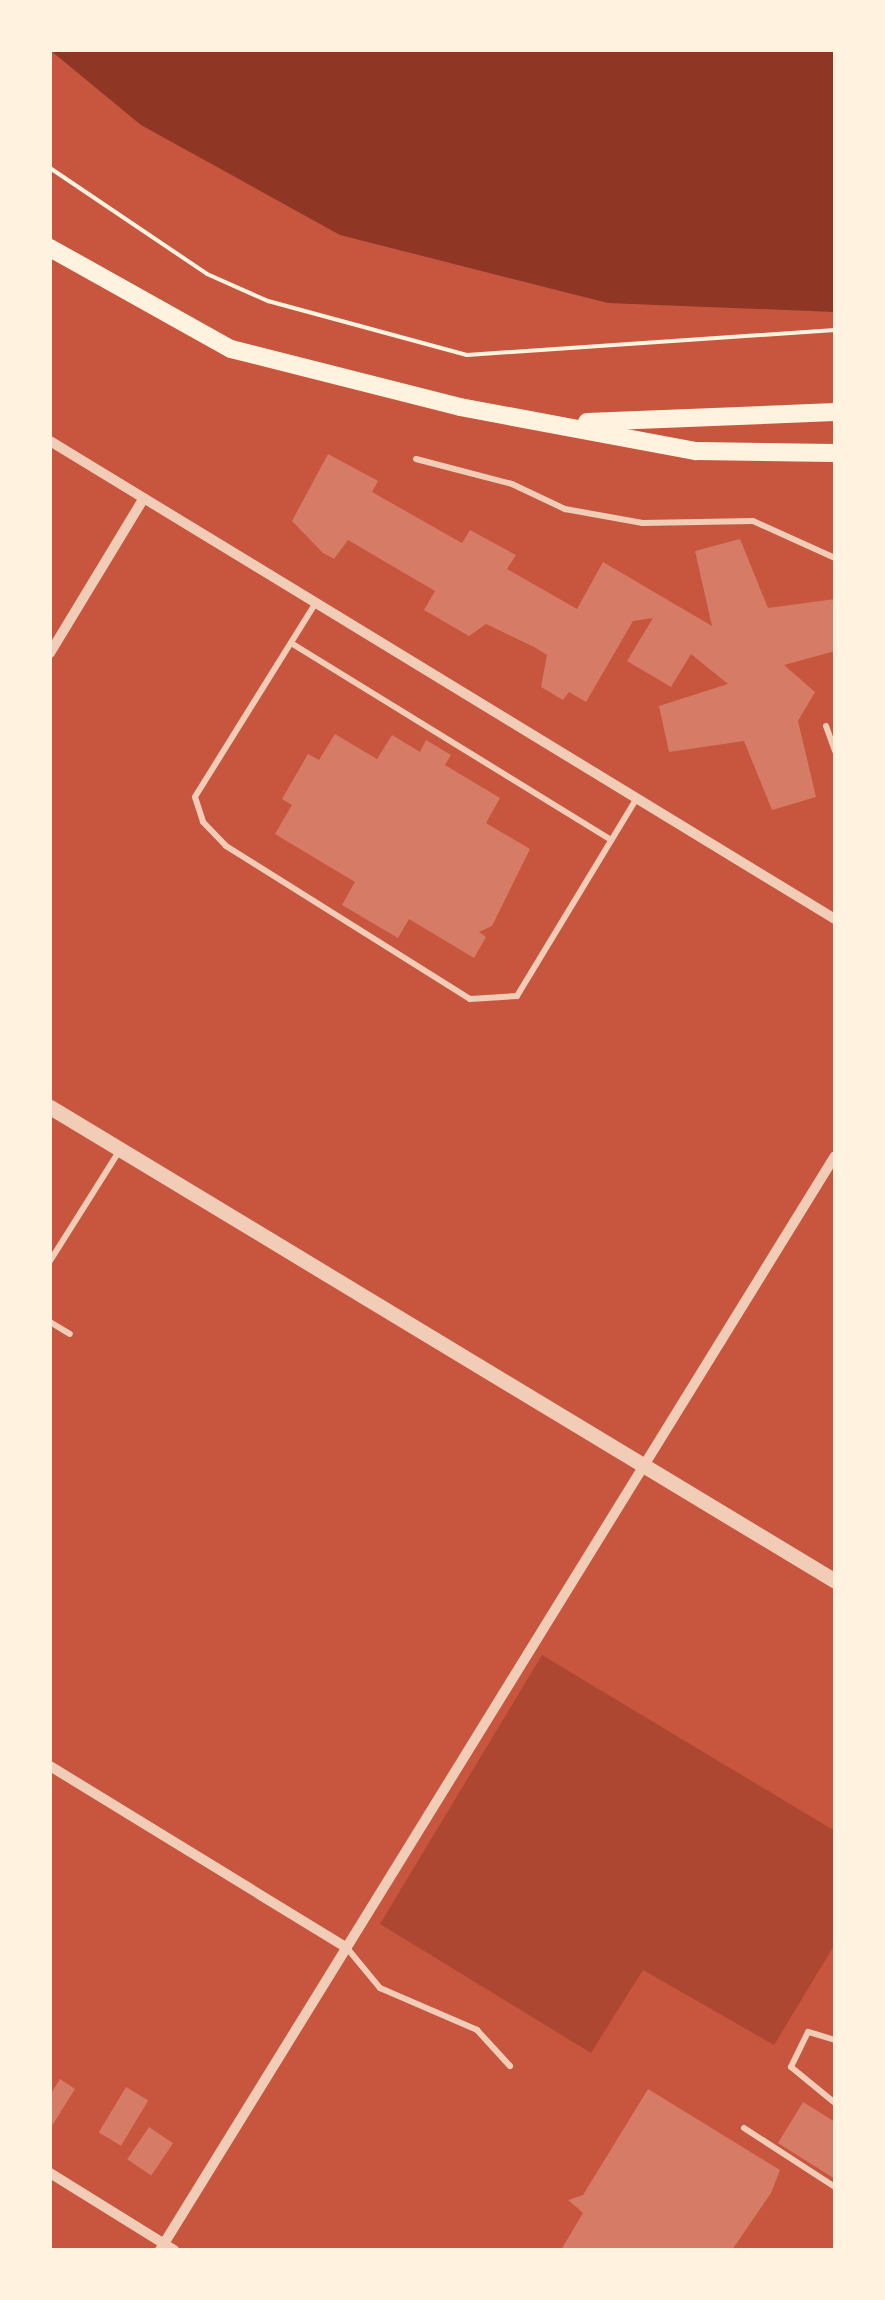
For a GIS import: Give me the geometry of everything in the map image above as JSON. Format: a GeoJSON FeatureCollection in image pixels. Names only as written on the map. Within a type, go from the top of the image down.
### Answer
{"type":"FeatureCollection","features":[{"type":"Feature","properties":{"kind":"main road"},"geometry":{"type":"LineString","coordinates":[[50,248],[231,350],[696,451],[835,453]]}},
{"type":"Feature","properties":{"kind":"main road"},"geometry":{"type":"LineString","coordinates":[[566,424],[835,412]]}},
{"type":"Feature","properties":{"kind":"street"},"geometry":{"type":"LineString","coordinates":[[50,441],[835,919]]}},
{"type":"Feature","properties":{"kind":"street"},"geometry":{"type":"LineString","coordinates":[[50,653],[144,498]]}},
{"type":"Feature","properties":{"kind":"street"},"geometry":{"type":"LineString","coordinates":[[50,1106],[835,1581]]}},
{"type":"Feature","properties":{"kind":"street"},"geometry":{"type":"LineString","coordinates":[[50,2174],[166,2248],[643,1462],[835,1156]]}},
{"type":"Feature","properties":{"kind":"street"},"geometry":{"type":"LineString","coordinates":[[50,1766],[347,1948]]}},
{"type":"Feature","properties":{"kind":"lane"},"geometry":{"type":"LineString","coordinates":[[416,459],[512,484],[565,509],[644,523],[753,522],[835,558]]}},
{"type":"Feature","properties":{"kind":"lane"},"geometry":{"type":"LineString","coordinates":[[316,603],[195,797],[203,822],[226,846],[470,999],[517,996],[637,798]]}},
{"type":"Feature","properties":{"kind":"lane"},"geometry":{"type":"LineString","coordinates":[[291,643],[612,840]]}},
{"type":"Feature","properties":{"kind":"lane"},"geometry":{"type":"LineString","coordinates":[[826,726],[835,751]]}},
{"type":"Feature","properties":{"kind":"lane"},"geometry":{"type":"LineString","coordinates":[[50,1261],[121,1149]]}},
{"type":"Feature","properties":{"kind":"lane"},"geometry":{"type":"LineString","coordinates":[[50,1322],[70,1334]]}},
{"type":"Feature","properties":{"kind":"lane"},"geometry":{"type":"LineString","coordinates":[[347,1948],[380,1988],[477,2030],[510,2066]]}},
{"type":"Feature","properties":{"kind":"lane"},"geometry":{"type":"LineString","coordinates":[[835,2040],[808,2032],[791,2067],[835,2103]]}},
{"type":"Feature","properties":{"kind":"lane"},"geometry":{"type":"LineString","coordinates":[[744,2128],[835,2187]]}},
{"type":"Feature","properties":{"kind":"path"},"geometry":{"type":"LineString","coordinates":[[50,168],[207,274],[268,301],[467,355],[835,330]]}},
{"type":"Feature","properties":{"kind":"shaded area"},"geometry":{"type":"Polygon","coordinates":[[[50,50],[835,50],[835,312],[608,303],[340,235],[141,125],[50,50]]]}},
{"type":"Feature","properties":{"kind":"shaded area"},"geometry":{"type":"Polygon","coordinates":[[[542,1655],[835,1831],[835,1944],[774,2045],[643,1970],[591,2053],[380,1924],[542,1655]]]}},
{"type":"Feature","properties":{"kind":"building"},"geometry":{"type":"Polygon","coordinates":[[[328,454],[378,481],[372,492],[462,543],[470,530],[516,555],[507,569],[577,609],[603,562],[712,626],[695,551],[740,539],[768,608],[835,599],[835,651],[784,665],[815,692],[798,721],[816,797],[772,810],[744,741],[669,752],[659,706],[728,684],[691,654],[671,687],[627,661],[653,618],[633,621],[586,702],[569,692],[563,700],[541,687],[547,655],[536,648],[486,624],[469,636],[424,610],[435,591],[348,540],[334,559],[323,553],[292,521],[328,454]]]}},
{"type":"Feature","properties":{"kind":"building"},"geometry":{"type":"Polygon","coordinates":[[[335,734],[377,759],[392,735],[420,752],[426,740],[451,755],[445,765],[500,798],[486,823],[530,849],[492,926],[479,932],[486,937],[474,958],[409,919],[398,938],[342,905],[355,882],[275,834],[292,805],[282,799],[308,754],[319,760],[335,734]]]}},
{"type":"Feature","properties":{"kind":"building"},"geometry":{"type":"Polygon","coordinates":[[[60,2079],[75,2089],[50,2129],[50,2095],[60,2079]]]}},
{"type":"Feature","properties":{"kind":"building"},"geometry":{"type":"Polygon","coordinates":[[[126,2087],[148,2100],[121,2146],[99,2132],[126,2087]]]}},
{"type":"Feature","properties":{"kind":"building"},"geometry":{"type":"Polygon","coordinates":[[[648,2089],[780,2170],[771,2193],[732,2250],[561,2250],[583,2213],[568,2200],[583,2195],[648,2089]]]}},
{"type":"Feature","properties":{"kind":"building"},"geometry":{"type":"Polygon","coordinates":[[[803,2102],[835,2122],[835,2179],[778,2143],[803,2102]]]}},
{"type":"Feature","properties":{"kind":"building"},"geometry":{"type":"Polygon","coordinates":[[[149,2127],[173,2143],[151,2176],[127,2159],[149,2127]]]}}]}
